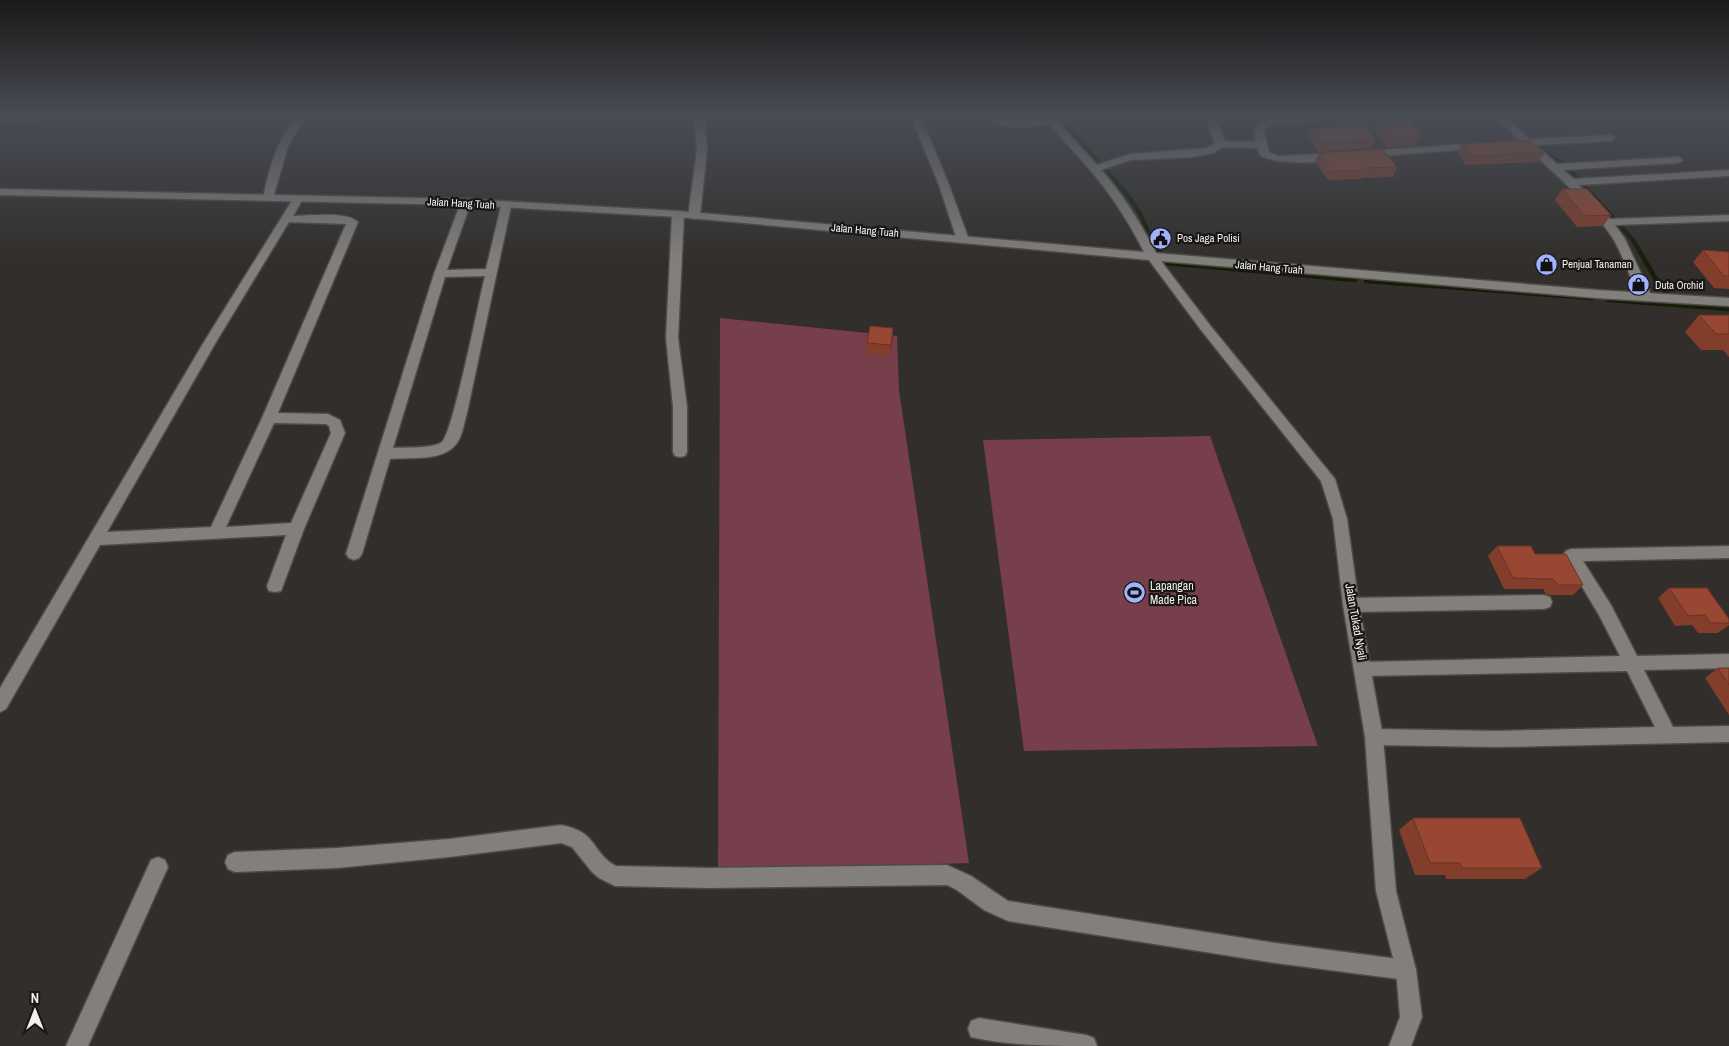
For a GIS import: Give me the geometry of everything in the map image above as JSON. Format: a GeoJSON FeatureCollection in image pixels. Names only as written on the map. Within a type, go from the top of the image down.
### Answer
{"type":"FeatureCollection","features":[{"type":"Feature","properties":{"kind":"street"},"geometry":{"type":"LineString","coordinates":[[268,198],[276,166]]}},
{"type":"Feature","properties":{"kind":"street"},"geometry":{"type":"LineString","coordinates":[[694,216],[700,166]]}},
{"type":"Feature","properties":{"kind":"street"},"geometry":{"type":"LineString","coordinates":[[936,166],[963,240]]}},
{"type":"Feature","properties":{"kind":"street","name":"Jalan Tukad Nyali"},"geometry":{"type":"LineString","coordinates":[[1097,166],[1151,255],[1225,352],[1328,479],[1340,518],[1351,605],[1364,669],[1374,738],[1386,891],[1406,970],[1411,1017],[1400,1046]]}},
{"type":"Feature","properties":{"kind":"street"},"geometry":{"type":"LineString","coordinates":[[1100,168],[1106,166]]}},
{"type":"Feature","properties":{"kind":"street"},"geometry":{"type":"LineString","coordinates":[[1560,167],[1581,166]]}},
{"type":"Feature","properties":{"kind":"street"},"geometry":{"type":"LineString","coordinates":[[1560,167],[1577,182],[1614,222],[1619,239],[1646,297]]}},
{"type":"Feature","properties":{"kind":"street"},"geometry":{"type":"LineString","coordinates":[[1577,182],[1729,173]]}},
{"type":"Feature","properties":{"kind":"street","name":"Jalan Hang Tuah"},"geometry":{"type":"LineString","coordinates":[[0,192],[466,202],[506,206],[678,214],[1350,274],[1729,302]]}},
{"type":"Feature","properties":{"kind":"street"},"geometry":{"type":"LineString","coordinates":[[0,704],[210,342],[298,199]]}},
{"type":"Feature","properties":{"kind":"street"},"geometry":{"type":"LineString","coordinates":[[354,554],[440,274],[466,202]]}},
{"type":"Feature","properties":{"kind":"street"},"geometry":{"type":"LineString","coordinates":[[386,454],[439,450],[452,440],[460,413],[506,206]]}},
{"type":"Feature","properties":{"kind":"street"},"geometry":{"type":"LineString","coordinates":[[678,214],[672,338],[680,406],[680,452]]}},
{"type":"Feature","properties":{"kind":"street"},"geometry":{"type":"LineString","coordinates":[[1614,222],[1729,218]]}},
{"type":"Feature","properties":{"kind":"street"},"geometry":{"type":"LineString","coordinates":[[215,534],[269,418],[352,222],[342,219],[286,219]]}},
{"type":"Feature","properties":{"kind":"street"},"geometry":{"type":"LineString","coordinates":[[440,274],[492,272]]}},
{"type":"Feature","properties":{"kind":"street"},"geometry":{"type":"LineString","coordinates":[[269,418],[328,419],[337,426],[338,433],[296,530],[275,586]]}},
{"type":"Feature","properties":{"kind":"street"},"geometry":{"type":"LineString","coordinates":[[97,539],[296,530]]}},
{"type":"Feature","properties":{"kind":"street"},"geometry":{"type":"LineString","coordinates":[[1668,734],[1605,610],[1572,555],[1729,552]]}},
{"type":"Feature","properties":{"kind":"street"},"geometry":{"type":"LineString","coordinates":[[1351,605],[1544,602]]}},
{"type":"Feature","properties":{"kind":"street"},"geometry":{"type":"LineString","coordinates":[[1364,669],[1729,661]]}},
{"type":"Feature","properties":{"kind":"street"},"geometry":{"type":"LineString","coordinates":[[1374,738],[1497,739],[1729,734]]}},
{"type":"Feature","properties":{"kind":"street"},"geometry":{"type":"LineString","coordinates":[[236,862],[356,856],[450,848],[572,834],[580,839],[603,870],[615,876],[708,878],[947,875],[966,883],[988,903],[1008,911],[1269,952],[1406,970]]}},
{"type":"Feature","properties":{"kind":"street"},"geometry":{"type":"LineString","coordinates":[[77,1046],[158,867]]}},
{"type":"Feature","properties":{"kind":"street"},"geometry":{"type":"LineString","coordinates":[[979,1029],[1086,1046]]}},
{"type":"Feature","properties":{"kind":"shaded area"},"geometry":{"type":"Polygon","coordinates":[[[720,318],[897,336],[899,390],[969,863],[756,870],[718,869],[720,318]]]}},
{"type":"Feature","properties":{"kind":"shaded area","name":"Lapangan Made Pica"},"geometry":{"type":"Polygon","coordinates":[[[1210,436],[1318,746],[1024,751],[983,440],[1210,436]]]}},
{"type":"Feature","properties":{"kind":"building"},"geometry":{"type":"Polygon","coordinates":[[[1328,166],[1397,167],[1365,168],[1366,170],[1331,171],[1328,166]]]}},
{"type":"Feature","properties":{"kind":"building"},"geometry":{"type":"Polygon","coordinates":[[[1562,189],[1587,189],[1611,215],[1585,216],[1562,189]]]}},
{"type":"Feature","properties":{"kind":"building"},"geometry":{"type":"Polygon","coordinates":[[[1703,250],[1729,252],[1729,276],[1724,276],[1703,250]]]}},
{"type":"Feature","properties":{"kind":"building"},"geometry":{"type":"Polygon","coordinates":[[[1699,315],[1729,315],[1729,334],[1716,334],[1699,315]]]}},
{"type":"Feature","properties":{"kind":"building"},"geometry":{"type":"Polygon","coordinates":[[[870,326],[893,328],[891,345],[867,343],[870,326]]]}},
{"type":"Feature","properties":{"kind":"building"},"geometry":{"type":"Polygon","coordinates":[[[1497,546],[1531,546],[1535,554],[1566,554],[1583,585],[1560,585],[1553,579],[1513,578],[1497,546]]]}},
{"type":"Feature","properties":{"kind":"building"},"geometry":{"type":"Polygon","coordinates":[[[1669,588],[1707,588],[1729,619],[1729,623],[1710,623],[1705,615],[1688,616],[1669,588]]]}},
{"type":"Feature","properties":{"kind":"building"},"geometry":{"type":"Polygon","coordinates":[[[1718,668],[1729,668],[1729,685],[1718,668]]]}},
{"type":"Feature","properties":{"kind":"building"},"geometry":{"type":"Polygon","coordinates":[[[1413,818],[1520,818],[1542,868],[1462,868],[1460,863],[1430,863],[1413,818]]]}},
{"type":"Feature","properties":{"kind":"waterway"},"geometry":{"type":"LineString","coordinates":[[1102,166],[1139,212],[1153,243],[1160,253]]}},
{"type":"Feature","properties":{"kind":"waterway"},"geometry":{"type":"LineString","coordinates":[[1566,166],[1633,240],[1657,281],[1668,295]]}},
{"type":"Feature","properties":{"kind":"waterway"},"geometry":{"type":"LineString","coordinates":[[1165,263],[1355,280]]}},
{"type":"Feature","properties":{"kind":"waterway"},"geometry":{"type":"LineString","coordinates":[[1366,281],[1592,298]]}},
{"type":"Feature","properties":{"kind":"waterway"},"geometry":{"type":"LineString","coordinates":[[1608,300],[1729,309]]}},
{"type":"Feature","properties":{"kind":"place","name":"Pos Jaga Polisi"},"geometry":{"type":"Point","coordinates":[1161,238]}},
{"type":"Feature","properties":{"kind":"place","name":"Penjual Tanaman"},"geometry":{"type":"Point","coordinates":[1546,264]}},
{"type":"Feature","properties":{"kind":"place","name":"Duta Orchid"},"geometry":{"type":"Point","coordinates":[1639,285]}},
{"type":"Feature","properties":{"kind":"place","name":"Lapangan Made Pica"},"geometry":{"type":"Point","coordinates":[1134,593]}}]}
